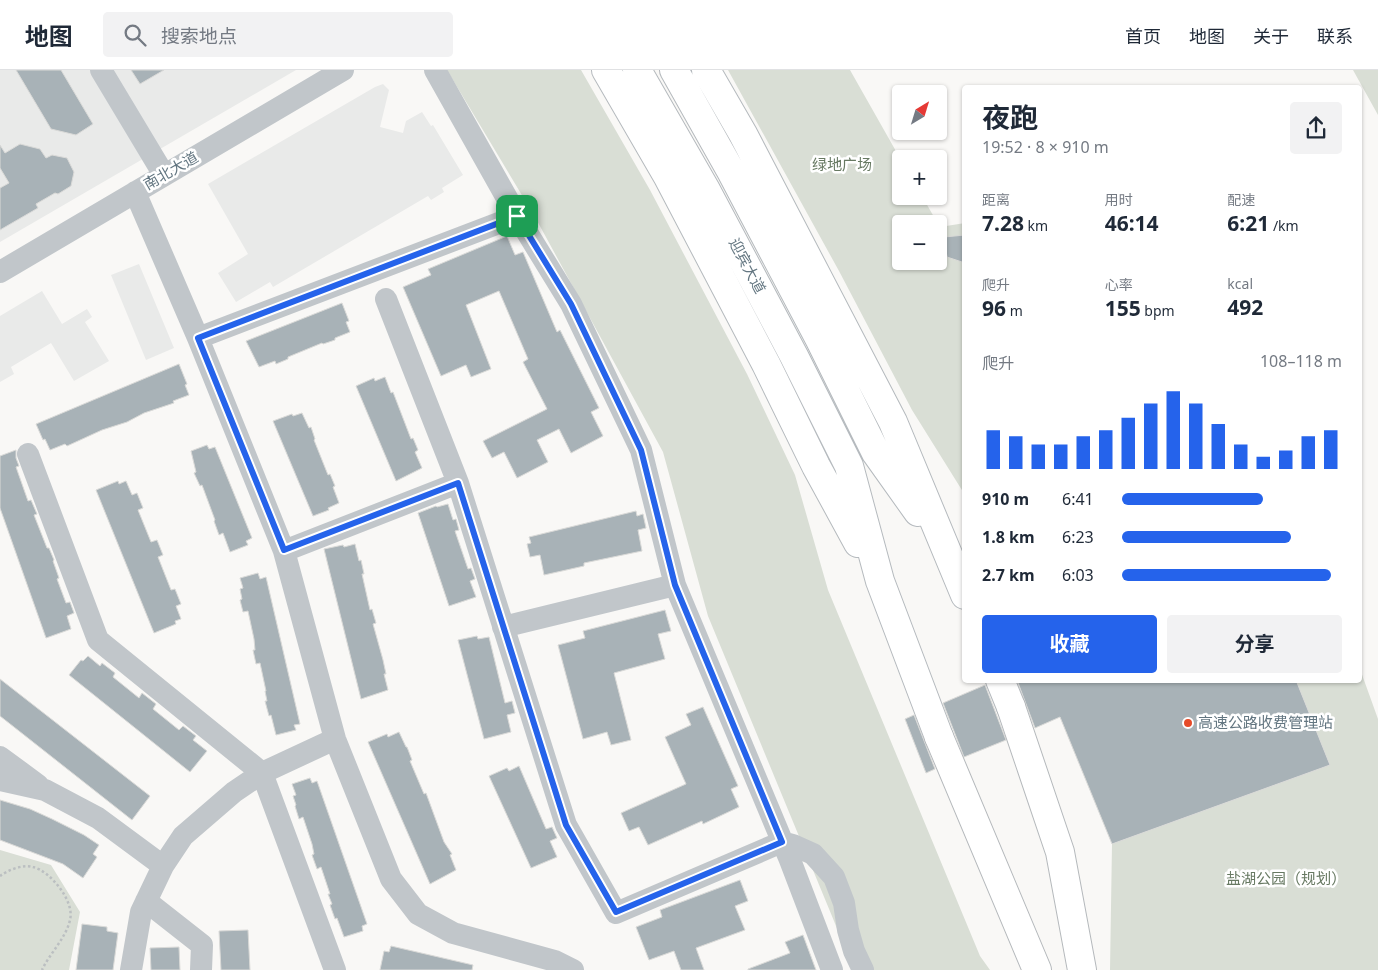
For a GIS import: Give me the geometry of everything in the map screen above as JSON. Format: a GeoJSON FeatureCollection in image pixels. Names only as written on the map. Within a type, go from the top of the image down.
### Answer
{"type":"FeatureCollection","features":[{"type":"Feature","properties":{"kind":"main road"},"geometry":{"type":"LineString","coordinates":[[606,70],[668,177],[766,364],[816,466],[880,581],[940,737],[1037,970]]}},
{"type":"Feature","properties":{"kind":"main road","name":"迎宾大道"},"geometry":{"type":"LineString","coordinates":[[636,70],[706,190],[794,356],[849,466],[880,581]]}},
{"type":"Feature","properties":{"kind":"main road","name":"迎宾大道"},"geometry":{"type":"LineString","coordinates":[[674,70],[820,340],[876,453],[948,553]]}},
{"type":"Feature","properties":{"kind":"main road"},"geometry":{"type":"LineString","coordinates":[[706,70],[743,134],[884,405],[962,588]]}},
{"type":"Feature","properties":{"kind":"main road"},"geometry":{"type":"LineString","coordinates":[[1001,683],[1060,852],[1082,970]]}},
{"type":"Feature","properties":{"kind":"street"},"geometry":{"type":"LineString","coordinates":[[101,70],[164,175]]}},
{"type":"Feature","properties":{"kind":"street","name":"南北大道"},"geometry":{"type":"LineString","coordinates":[[0,272],[343,70]]}},
{"type":"Feature","properties":{"kind":"street"},"geometry":{"type":"LineString","coordinates":[[435,70],[517,216],[571,304],[641,450],[675,585],[782,842],[832,970]]}},
{"type":"Feature","properties":{"kind":"street"},"geometry":{"type":"LineString","coordinates":[[135,192],[198,338],[284,550],[335,739],[391,879],[418,914],[453,933],[555,960],[573,970]]}},
{"type":"Feature","properties":{"kind":"street"},"geometry":{"type":"LineString","coordinates":[[198,338],[517,216]]}},
{"type":"Feature","properties":{"kind":"street"},"geometry":{"type":"LineString","coordinates":[[386,299],[458,483],[566,825],[616,912],[782,842],[793,844],[813,854],[834,878],[844,903],[848,930],[854,951],[863,970]]}},
{"type":"Feature","properties":{"kind":"street"},"geometry":{"type":"LineString","coordinates":[[28,454],[98,640],[262,773],[335,970]]}},
{"type":"Feature","properties":{"kind":"street"},"geometry":{"type":"LineString","coordinates":[[284,550],[458,483]]}},
{"type":"Feature","properties":{"kind":"street"},"geometry":{"type":"LineString","coordinates":[[503,627],[675,585]]}},
{"type":"Feature","properties":{"kind":"street"},"geometry":{"type":"LineString","coordinates":[[131,970],[141,912],[163,866],[183,836],[234,792],[262,773],[335,739]]}},
{"type":"Feature","properties":{"kind":"street"},"geometry":{"type":"LineString","coordinates":[[0,757],[45,790],[98,818],[163,866]]}},
{"type":"Feature","properties":{"kind":"street"},"geometry":{"type":"LineString","coordinates":[[0,780],[45,790]]}},
{"type":"Feature","properties":{"kind":"street"},"geometry":{"type":"LineString","coordinates":[[146,901],[202,945],[201,970]]}},
{"type":"Feature","properties":{"kind":"path"},"geometry":{"type":"LineString","coordinates":[[0,876],[16,868],[31,866],[44,871],[65,895],[70,908],[71,918],[64,935],[42,970]]}},
{"type":"Feature","properties":{"kind":"shaded area"},"geometry":{"type":"Polygon","coordinates":[[[0,70],[296,70],[0,242],[0,70]]]}},
{"type":"Feature","properties":{"kind":"shaded area"},"geometry":{"type":"Polygon","coordinates":[[[383,84],[389,90],[380,127],[403,133],[406,121],[422,112],[431,126],[433,125],[463,175],[442,188],[444,192],[431,200],[428,196],[273,287],[270,282],[236,302],[218,273],[248,254],[208,184],[383,84]]]}},
{"type":"Feature","properties":{"kind":"shaded area"},"geometry":{"type":"Polygon","coordinates":[[[139,264],[174,348],[146,360],[111,275],[139,264]]]}},
{"type":"Feature","properties":{"kind":"shaded area"},"geometry":{"type":"Polygon","coordinates":[[[42,291],[62,324],[87,309],[92,317],[85,322],[109,361],[74,381],[51,343],[11,367],[14,374],[0,382],[0,316],[42,291]]]}},
{"type":"Feature","properties":{"kind":"green space"},"geometry":{"type":"Polygon","coordinates":[[[447,70],[581,70],[650,190],[747,374],[795,475],[828,590],[980,956],[990,970],[853,970],[708,616],[663,452],[535,217],[447,70]]]}},
{"type":"Feature","properties":{"kind":"green space","name":"绿地广场"},"geometry":{"type":"Polygon","coordinates":[[[728,70],[850,70],[895,150],[892,150],[892,205],[927,205],[933,215],[892,215],[892,270],[947,270],[947,226],[962,223],[962,490],[912,410],[839,271],[728,70]]]}},
{"type":"Feature","properties":{"kind":"green space"},"geometry":{"type":"Polygon","coordinates":[[[1353,70],[1378,70],[1378,115],[1362,85],[1353,70]]]}},
{"type":"Feature","properties":{"kind":"green space","name":"盐湖公园（规划）"},"geometry":{"type":"Polygon","coordinates":[[[1362,675],[1378,719],[1378,970],[1110,970],[1112,844],[1330,765],[1297,683],[1362,683],[1362,675]]]}},
{"type":"Feature","properties":{"kind":"green space"},"geometry":{"type":"Polygon","coordinates":[[[0,850],[51,865],[80,912],[69,970],[0,970],[0,850]]]}},
{"type":"Feature","properties":{"kind":"building"},"geometry":{"type":"Polygon","coordinates":[[[16,70],[61,70],[93,124],[76,135],[51,129],[16,70]]]}},
{"type":"Feature","properties":{"kind":"building"},"geometry":{"type":"Polygon","coordinates":[[[131,70],[164,70],[140,84],[131,70]]]}},
{"type":"Feature","properties":{"kind":"building"},"geometry":{"type":"Polygon","coordinates":[[[20,144],[40,149],[46,158],[52,155],[67,158],[74,172],[71,186],[36,204],[38,208],[0,230],[0,188],[9,183],[0,168],[0,145],[5,153],[20,144]]]}},
{"type":"Feature","properties":{"kind":"building"},"geometry":{"type":"Polygon","coordinates":[[[962,235],[962,262],[947,257],[947,237],[962,235]]]}},
{"type":"Feature","properties":{"kind":"building"},"geometry":{"type":"Polygon","coordinates":[[[507,236],[515,255],[523,252],[557,332],[560,330],[599,408],[591,412],[603,436],[571,453],[559,429],[537,440],[548,462],[517,478],[504,452],[492,458],[483,441],[547,409],[523,362],[528,359],[499,291],[466,305],[491,369],[471,377],[466,365],[441,376],[403,287],[431,275],[428,269],[507,236]]]}},
{"type":"Feature","properties":{"kind":"building"},"geometry":{"type":"Polygon","coordinates":[[[342,303],[349,321],[346,322],[350,332],[335,338],[335,340],[322,343],[288,357],[288,359],[276,364],[275,361],[259,367],[246,341],[342,303]]]}},
{"type":"Feature","properties":{"kind":"building"},"geometry":{"type":"Polygon","coordinates":[[[179,364],[189,395],[173,401],[174,403],[144,413],[127,422],[102,430],[67,446],[65,444],[50,450],[45,439],[43,440],[36,424],[179,364]]]}},
{"type":"Feature","properties":{"kind":"building"},"geometry":{"type":"Polygon","coordinates":[[[385,377],[391,393],[393,392],[411,439],[413,438],[418,450],[415,452],[422,468],[396,481],[356,386],[374,378],[375,381],[385,377]]]}},
{"type":"Feature","properties":{"kind":"building"},"geometry":{"type":"Polygon","coordinates":[[[302,413],[309,428],[311,427],[314,440],[328,475],[330,474],[335,486],[333,487],[339,503],[328,508],[329,510],[313,516],[273,421],[292,414],[293,416],[302,413]]]}},
{"type":"Feature","properties":{"kind":"building"},"geometry":{"type":"Polygon","coordinates":[[[207,445],[209,449],[215,447],[252,538],[246,541],[248,545],[230,552],[223,533],[219,535],[202,485],[200,486],[194,473],[196,472],[191,451],[207,445]]]}},
{"type":"Feature","properties":{"kind":"building"},"geometry":{"type":"Polygon","coordinates":[[[16,450],[19,466],[16,467],[28,501],[31,500],[37,514],[34,515],[47,548],[49,548],[54,560],[59,578],[57,579],[66,603],[70,602],[74,613],[67,616],[71,629],[46,638],[0,508],[0,456],[16,450]]]}},
{"type":"Feature","properties":{"kind":"building"},"geometry":{"type":"Polygon","coordinates":[[[118,481],[119,484],[126,481],[132,495],[137,493],[143,508],[138,510],[151,542],[157,540],[163,555],[158,557],[171,590],[175,589],[181,604],[176,606],[181,619],[175,621],[176,624],[154,633],[96,490],[118,481]]]}},
{"type":"Feature","properties":{"kind":"building"},"geometry":{"type":"Polygon","coordinates":[[[448,504],[453,520],[456,519],[459,530],[455,531],[468,569],[471,568],[475,579],[470,581],[476,597],[449,606],[418,513],[436,506],[448,504]]]}},
{"type":"Feature","properties":{"kind":"building"},"geometry":{"type":"Polygon","coordinates":[[[636,511],[637,516],[643,514],[646,528],[638,530],[642,551],[584,563],[584,566],[544,575],[540,555],[530,557],[527,544],[531,543],[529,537],[636,511]]]}},
{"type":"Feature","properties":{"kind":"building"},"geometry":{"type":"Polygon","coordinates":[[[355,544],[359,561],[361,560],[370,610],[372,609],[376,623],[373,624],[383,660],[388,690],[361,699],[324,549],[355,544]]]}},
{"type":"Feature","properties":{"kind":"building"},"geometry":{"type":"Polygon","coordinates":[[[258,573],[260,579],[266,577],[300,724],[294,725],[296,730],[276,735],[265,701],[267,701],[266,691],[260,663],[256,664],[253,650],[255,650],[254,639],[248,611],[243,612],[240,600],[242,599],[240,589],[243,588],[240,578],[258,573]]]}},
{"type":"Feature","properties":{"kind":"building"},"geometry":{"type":"Polygon","coordinates":[[[665,610],[671,631],[658,634],[665,659],[614,673],[631,740],[611,745],[607,732],[583,739],[558,645],[585,638],[583,631],[665,610]]]}},
{"type":"Feature","properties":{"kind":"building"},"geometry":{"type":"Polygon","coordinates":[[[477,636],[478,639],[489,637],[505,703],[512,701],[515,713],[507,715],[511,732],[484,739],[458,640],[477,636]]]}},
{"type":"Feature","properties":{"kind":"building"},"geometry":{"type":"Polygon","coordinates":[[[88,656],[100,666],[102,663],[115,673],[113,677],[139,698],[142,693],[156,704],[153,709],[179,730],[183,726],[196,736],[193,740],[207,751],[190,772],[69,675],[81,660],[83,661],[88,656]]]}},
{"type":"Feature","properties":{"kind":"building"},"geometry":{"type":"Polygon","coordinates":[[[0,679],[150,796],[132,820],[0,716],[0,679]]]}},
{"type":"Feature","properties":{"kind":"building","name":"高速公路收费管理站"},"geometry":{"type":"Polygon","coordinates":[[[1018,683],[1297,683],[1330,765],[1112,844],[1060,717],[1035,728],[1018,683]]]}},
{"type":"Feature","properties":{"kind":"building"},"geometry":{"type":"Polygon","coordinates":[[[985,685],[1006,740],[964,757],[943,703],[985,685]]]}},
{"type":"Feature","properties":{"kind":"building"},"geometry":{"type":"Polygon","coordinates":[[[703,707],[738,786],[731,789],[739,807],[703,824],[702,821],[648,845],[639,827],[629,831],[621,813],[686,784],[665,737],[691,725],[686,714],[703,707]]]}},
{"type":"Feature","properties":{"kind":"building"},"geometry":{"type":"Polygon","coordinates":[[[914,715],[935,769],[926,773],[905,719],[914,715]]]}},
{"type":"Feature","properties":{"kind":"building"},"geometry":{"type":"Polygon","coordinates":[[[399,732],[407,747],[412,760],[410,761],[424,794],[426,793],[444,842],[452,854],[450,855],[456,870],[430,884],[368,742],[387,734],[388,737],[399,732]]]}},
{"type":"Feature","properties":{"kind":"building"},"geometry":{"type":"Polygon","coordinates":[[[519,766],[546,829],[552,827],[557,838],[550,841],[557,857],[531,868],[489,776],[507,768],[509,771],[519,766]]]}},
{"type":"Feature","properties":{"kind":"building"},"geometry":{"type":"Polygon","coordinates":[[[310,778],[312,783],[317,781],[367,924],[362,926],[363,931],[344,937],[330,905],[332,904],[328,894],[330,894],[321,867],[317,869],[312,855],[314,854],[312,844],[303,817],[299,819],[295,806],[293,796],[296,795],[292,784],[310,778]]]}},
{"type":"Feature","properties":{"kind":"building"},"geometry":{"type":"Polygon","coordinates":[[[0,800],[30,809],[52,819],[99,845],[93,854],[97,857],[83,878],[63,864],[0,840],[0,800]]]}},
{"type":"Feature","properties":{"kind":"building"},"geometry":{"type":"Polygon","coordinates":[[[740,880],[748,901],[735,906],[745,930],[696,948],[704,970],[681,970],[674,951],[649,960],[636,927],[662,917],[660,910],[740,880]]]}},
{"type":"Feature","properties":{"kind":"building"},"geometry":{"type":"Polygon","coordinates":[[[82,924],[107,927],[107,931],[118,933],[113,970],[76,970],[82,924]]]}},
{"type":"Feature","properties":{"kind":"building"},"geometry":{"type":"Polygon","coordinates":[[[248,930],[250,970],[221,970],[219,931],[248,930]]]}},
{"type":"Feature","properties":{"kind":"building"},"geometry":{"type":"Polygon","coordinates":[[[803,935],[816,970],[748,970],[790,953],[785,942],[803,935]]]}},
{"type":"Feature","properties":{"kind":"building"},"geometry":{"type":"Polygon","coordinates":[[[391,946],[473,965],[472,970],[380,970],[384,951],[389,952],[391,946]]]}},
{"type":"Feature","properties":{"kind":"building"},"geometry":{"type":"Polygon","coordinates":[[[179,947],[180,970],[151,970],[150,948],[179,947]]]}},
{"type":"Feature","properties":{"kind":"place","name":"高速公路收费管理站"},"geometry":{"type":"Point","coordinates":[1188,723]}},
{"type":"Feature","properties":{"kind":"route"},"geometry":{"type":"LineString","coordinates":[[517,216],[571,304],[641,450],[675,585],[782,842],[616,912],[566,825],[458,483],[284,550],[198,338],[517,216]]}}]}
